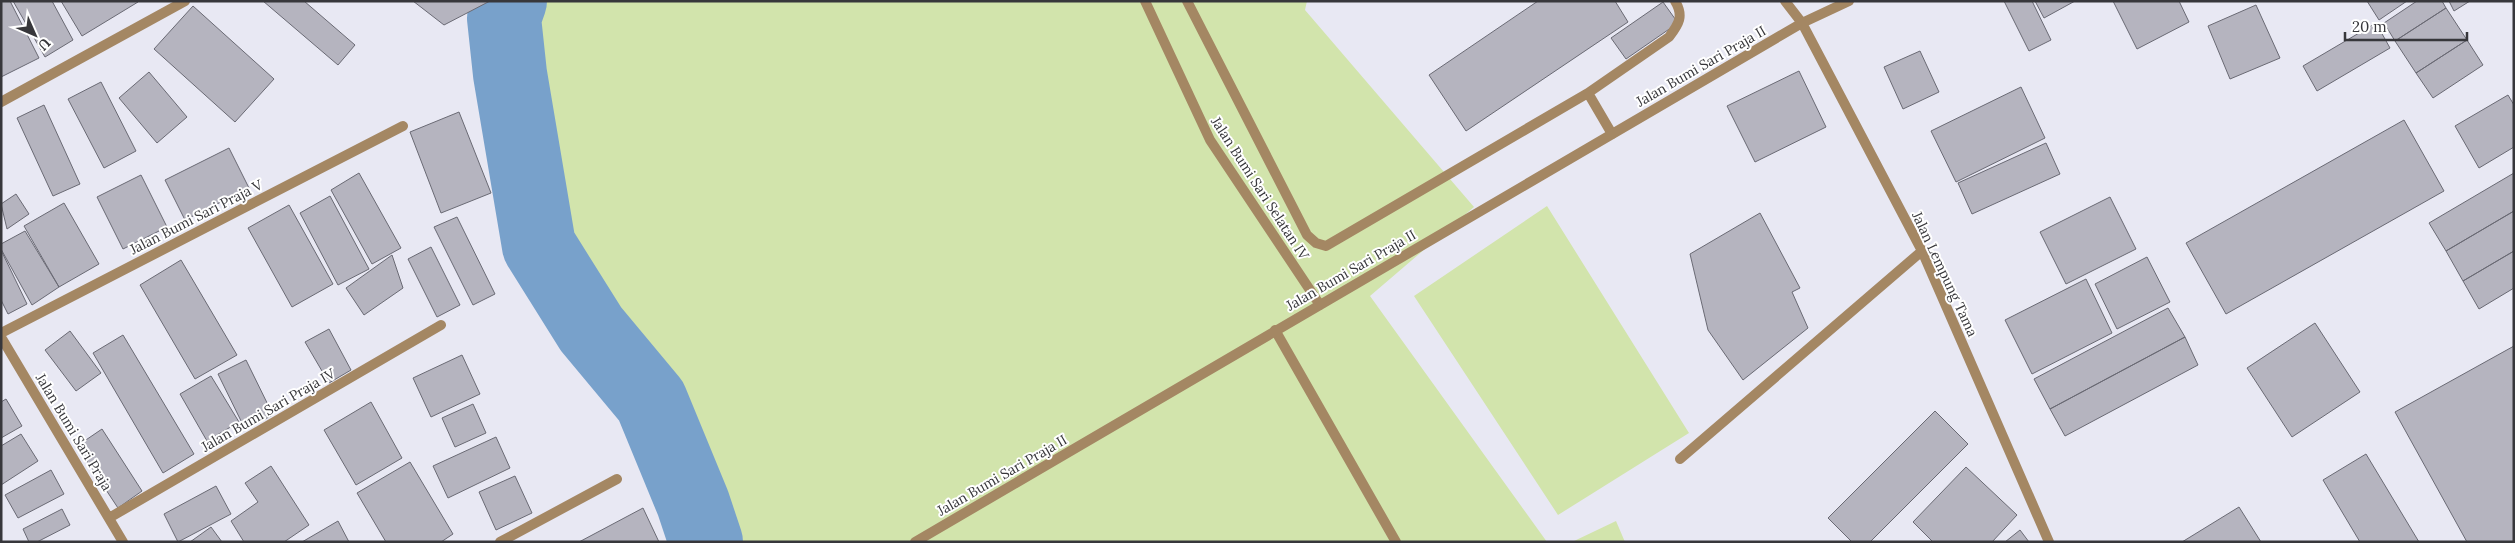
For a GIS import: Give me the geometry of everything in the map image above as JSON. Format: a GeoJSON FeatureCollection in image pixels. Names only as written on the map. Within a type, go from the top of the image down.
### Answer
{"type":"FeatureCollection","features":[{"type":"Feature","properties":{"kind":"street"},"geometry":{"type":"LineString","coordinates":[[1,102],[185,1]]}},
{"type":"Feature","properties":{"kind":"street","name":"Jalan Bumi Sari Selatan IV"},"geometry":{"type":"LineString","coordinates":[[1145,1],[1210,140],[1320,305]]}},
{"type":"Feature","properties":{"kind":"street"},"geometry":{"type":"LineString","coordinates":[[1187,1],[1307,235],[1316,243],[1326,246],[1588,93],[1669,37],[1679,24],[1681,11],[1675,1]]}},
{"type":"Feature","properties":{"kind":"street","name":"Jalan Lempung Tama"},"geometry":{"type":"LineString","coordinates":[[1785,1],[1802,23],[1922,251],[2049,542]]}},
{"type":"Feature","properties":{"kind":"street","name":"Jalan Bumi Sari Praja II"},"geometry":{"type":"LineString","coordinates":[[915,542],[1802,23],[1849,1]]}},
{"type":"Feature","properties":{"kind":"street"},"geometry":{"type":"LineString","coordinates":[[1588,93],[1612,134]]}},
{"type":"Feature","properties":{"kind":"street","name":"Jalan Bumi Sari Praja V"},"geometry":{"type":"LineString","coordinates":[[1,333],[403,126]]}},
{"type":"Feature","properties":{"kind":"street"},"geometry":{"type":"LineString","coordinates":[[1680,459],[1922,251]]}},
{"type":"Feature","properties":{"kind":"street","name":"Jalan Bumi Sari Praja IV"},"geometry":{"type":"LineString","coordinates":[[109,518],[441,324]]}},
{"type":"Feature","properties":{"kind":"street"},"geometry":{"type":"LineString","coordinates":[[1275,330],[1396,542]]}},
{"type":"Feature","properties":{"kind":"street","name":"Jalan Bumi Sari Praja"},"geometry":{"type":"LineString","coordinates":[[1,338],[123,542]]}},
{"type":"Feature","properties":{"kind":"street"},"geometry":{"type":"LineString","coordinates":[[500,542],[617,479]]}},
{"type":"Feature","properties":{"kind":"green space"},"geometry":{"type":"Polygon","coordinates":[[[533,1],[1307,1],[1305,10],[1474,207],[1370,296],[1547,542],[734,542],[674,406],[564,241],[545,192],[524,17],[533,1]]]}},
{"type":"Feature","properties":{"kind":"green space"},"geometry":{"type":"Polygon","coordinates":[[[1547,206],[1689,433],[1558,515],[1414,296],[1547,206]]]}},
{"type":"Feature","properties":{"kind":"green space"},"geometry":{"type":"Polygon","coordinates":[[[1616,521],[1625,542],[1572,542],[1616,521]]]}},
{"type":"Feature","properties":{"kind":"building"},"geometry":{"type":"Polygon","coordinates":[[[1,1],[10,1],[39,58],[1,77],[1,1]]]}},
{"type":"Feature","properties":{"kind":"building"},"geometry":{"type":"Polygon","coordinates":[[[13,1],[52,1],[73,40],[45,57],[13,1]]]}},
{"type":"Feature","properties":{"kind":"building"},"geometry":{"type":"Polygon","coordinates":[[[61,1],[138,1],[138,2],[82,36],[61,1]]]}},
{"type":"Feature","properties":{"kind":"building"},"geometry":{"type":"Polygon","coordinates":[[[263,1],[304,1],[355,45],[338,65],[263,1]]]}},
{"type":"Feature","properties":{"kind":"building"},"geometry":{"type":"Polygon","coordinates":[[[413,1],[490,1],[444,25],[413,1]]]}},
{"type":"Feature","properties":{"kind":"building"},"geometry":{"type":"Polygon","coordinates":[[[1538,1],[1615,1],[1628,22],[1466,131],[1429,75],[1538,1]]]}},
{"type":"Feature","properties":{"kind":"building"},"geometry":{"type":"Polygon","coordinates":[[[2004,1],[2032,1],[2051,40],[2029,51],[2004,1]]]}},
{"type":"Feature","properties":{"kind":"building"},"geometry":{"type":"Polygon","coordinates":[[[2035,1],[2075,1],[2044,18],[2035,1]]]}},
{"type":"Feature","properties":{"kind":"building"},"geometry":{"type":"Polygon","coordinates":[[[2113,1],[2179,1],[2189,22],[2137,49],[2113,1]]]}},
{"type":"Feature","properties":{"kind":"building"},"geometry":{"type":"Polygon","coordinates":[[[2367,1],[2407,1],[2379,20],[2367,1]]]}},
{"type":"Feature","properties":{"kind":"building"},"geometry":{"type":"Polygon","coordinates":[[[2417,1],[2442,1],[2446,8],[2395,41],[2384,23],[2417,1]]]}},
{"type":"Feature","properties":{"kind":"building"},"geometry":{"type":"Polygon","coordinates":[[[2449,1],[2470,1],[2454,11],[2449,1]]]}},
{"type":"Feature","properties":{"kind":"building"},"geometry":{"type":"Polygon","coordinates":[[[1663,2],[1678,23],[1626,59],[1611,38],[1663,2]]]}},
{"type":"Feature","properties":{"kind":"building"},"geometry":{"type":"Polygon","coordinates":[[[2256,5],[2280,58],[2230,79],[2208,26],[2256,5]]]}},
{"type":"Feature","properties":{"kind":"building"},"geometry":{"type":"Polygon","coordinates":[[[193,6],[274,79],[235,122],[154,49],[193,6]]]}},
{"type":"Feature","properties":{"kind":"building"},"geometry":{"type":"Polygon","coordinates":[[[2446,8],[2467,40],[2416,73],[2395,41],[2446,8]]]}},
{"type":"Feature","properties":{"kind":"building"},"geometry":{"type":"Polygon","coordinates":[[[2376,23],[2390,48],[2317,91],[2303,66],[2376,23]]]}},
{"type":"Feature","properties":{"kind":"building"},"geometry":{"type":"Polygon","coordinates":[[[2467,40],[2483,65],[2433,98],[2416,73],[2467,40]]]}},
{"type":"Feature","properties":{"kind":"building"},"geometry":{"type":"Polygon","coordinates":[[[1920,51],[1939,92],[1903,109],[1884,67],[1920,51]]]}},
{"type":"Feature","properties":{"kind":"building"},"geometry":{"type":"Polygon","coordinates":[[[1799,71],[1826,127],[1755,162],[1727,106],[1799,71]]]}},
{"type":"Feature","properties":{"kind":"building"},"geometry":{"type":"Polygon","coordinates":[[[149,72],[187,117],[157,143],[119,98],[149,72]]]}},
{"type":"Feature","properties":{"kind":"building"},"geometry":{"type":"Polygon","coordinates":[[[101,82],[136,151],[104,168],[68,99],[101,82]]]}},
{"type":"Feature","properties":{"kind":"building"},"geometry":{"type":"Polygon","coordinates":[[[2021,87],[2045,138],[1956,182],[1931,131],[2021,87]]]}},
{"type":"Feature","properties":{"kind":"building"},"geometry":{"type":"Polygon","coordinates":[[[2508,95],[2514,105],[2514,147],[2479,168],[2455,126],[2508,95]]]}},
{"type":"Feature","properties":{"kind":"building"},"geometry":{"type":"Polygon","coordinates":[[[44,105],[80,184],[53,196],[17,118],[44,105]]]}},
{"type":"Feature","properties":{"kind":"building"},"geometry":{"type":"Polygon","coordinates":[[[459,112],[491,193],[441,213],[410,132],[459,112]]]}},
{"type":"Feature","properties":{"kind":"building"},"geometry":{"type":"Polygon","coordinates":[[[2404,120],[2444,191],[2226,314],[2186,243],[2404,120]]]}},
{"type":"Feature","properties":{"kind":"building"},"geometry":{"type":"Polygon","coordinates":[[[2046,143],[2060,174],[1972,214],[1958,183],[2046,143]]]}},
{"type":"Feature","properties":{"kind":"building"},"geometry":{"type":"Polygon","coordinates":[[[229,148],[249,188],[185,220],[165,180],[229,148]]]}},
{"type":"Feature","properties":{"kind":"building"},"geometry":{"type":"Polygon","coordinates":[[[359,173],[401,248],[372,264],[331,190],[359,173]]]}},
{"type":"Feature","properties":{"kind":"building"},"geometry":{"type":"Polygon","coordinates":[[[2514,173],[2514,211],[2446,251],[2429,223],[2514,173]]]}},
{"type":"Feature","properties":{"kind":"building"},"geometry":{"type":"Polygon","coordinates":[[[141,175],[167,227],[123,249],[97,197],[141,175]]]}},
{"type":"Feature","properties":{"kind":"building"},"geometry":{"type":"Polygon","coordinates":[[[16,194],[29,214],[7,229],[1,204],[16,194]]]}},
{"type":"Feature","properties":{"kind":"building"},"geometry":{"type":"Polygon","coordinates":[[[330,196],[369,269],[338,285],[300,213],[330,196]]]}},
{"type":"Feature","properties":{"kind":"building"},"geometry":{"type":"Polygon","coordinates":[[[2110,197],[2136,249],[2066,284],[2040,232],[2110,197]]]}},
{"type":"Feature","properties":{"kind":"building"},"geometry":{"type":"Polygon","coordinates":[[[64,203],[99,264],[59,287],[24,226],[64,203]]]}},
{"type":"Feature","properties":{"kind":"building"},"geometry":{"type":"Polygon","coordinates":[[[289,205],[333,284],[292,307],[248,228],[289,205]]]}},
{"type":"Feature","properties":{"kind":"building"},"geometry":{"type":"Polygon","coordinates":[[[2514,211],[2514,251],[2463,281],[2446,251],[2514,211]]]}},
{"type":"Feature","properties":{"kind":"building"},"geometry":{"type":"Polygon","coordinates":[[[1760,213],[1800,288],[1792,292],[1808,328],[1743,380],[1708,330],[1690,254],[1760,213]]]}},
{"type":"Feature","properties":{"kind":"building"},"geometry":{"type":"Polygon","coordinates":[[[457,217],[495,294],[473,305],[434,227],[457,217]]]}},
{"type":"Feature","properties":{"kind":"building"},"geometry":{"type":"Polygon","coordinates":[[[25,231],[59,287],[32,305],[1,249],[1,244],[25,231]]]}},
{"type":"Feature","properties":{"kind":"building"},"geometry":{"type":"Polygon","coordinates":[[[431,247],[460,305],[437,317],[408,259],[431,247]]]}},
{"type":"Feature","properties":{"kind":"building"},"geometry":{"type":"Polygon","coordinates":[[[1,250],[27,304],[8,314],[1,300],[1,250]]]}},
{"type":"Feature","properties":{"kind":"building"},"geometry":{"type":"Polygon","coordinates":[[[2514,251],[2514,288],[2479,309],[2463,281],[2514,251]]]}},
{"type":"Feature","properties":{"kind":"building"},"geometry":{"type":"Polygon","coordinates":[[[392,255],[403,288],[364,315],[346,288],[392,255]]]}},
{"type":"Feature","properties":{"kind":"building"},"geometry":{"type":"Polygon","coordinates":[[[2147,257],[2170,302],[2117,329],[2095,284],[2147,257]]]}},
{"type":"Feature","properties":{"kind":"building"},"geometry":{"type":"Polygon","coordinates":[[[181,260],[237,355],[195,379],[140,285],[181,260]]]}},
{"type":"Feature","properties":{"kind":"building"},"geometry":{"type":"Polygon","coordinates":[[[2086,279],[2112,333],[2032,374],[2005,320],[2086,279]]]}},
{"type":"Feature","properties":{"kind":"building"},"geometry":{"type":"Polygon","coordinates":[[[2168,308],[2185,337],[2050,409],[2034,379],[2168,308]]]}},
{"type":"Feature","properties":{"kind":"building"},"geometry":{"type":"Polygon","coordinates":[[[2315,323],[2360,392],[2292,437],[2247,368],[2315,323]]]}},
{"type":"Feature","properties":{"kind":"building"},"geometry":{"type":"Polygon","coordinates":[[[329,329],[351,370],[329,383],[305,342],[329,329]]]}},
{"type":"Feature","properties":{"kind":"building"},"geometry":{"type":"Polygon","coordinates":[[[70,331],[101,373],[76,391],[45,350],[70,331]]]}},
{"type":"Feature","properties":{"kind":"building"},"geometry":{"type":"Polygon","coordinates":[[[123,335],[194,454],[163,473],[93,353],[123,335]]]}},
{"type":"Feature","properties":{"kind":"building"},"geometry":{"type":"Polygon","coordinates":[[[2185,337],[2198,365],[2065,436],[2050,409],[2185,337]]]}},
{"type":"Feature","properties":{"kind":"building"},"geometry":{"type":"Polygon","coordinates":[[[2514,346],[2514,542],[2467,542],[2395,412],[2514,346]]]}},
{"type":"Feature","properties":{"kind":"building"},"geometry":{"type":"Polygon","coordinates":[[[462,355],[480,394],[431,417],[413,378],[462,355]]]}},
{"type":"Feature","properties":{"kind":"building"},"geometry":{"type":"Polygon","coordinates":[[[246,360],[273,415],[245,429],[218,374],[246,360]]]}},
{"type":"Feature","properties":{"kind":"building"},"geometry":{"type":"Polygon","coordinates":[[[211,376],[239,422],[207,441],[180,394],[211,376]]]}},
{"type":"Feature","properties":{"kind":"building"},"geometry":{"type":"Polygon","coordinates":[[[6,399],[22,426],[1,438],[1,402],[6,399]]]}},
{"type":"Feature","properties":{"kind":"building"},"geometry":{"type":"Polygon","coordinates":[[[371,402],[402,458],[356,485],[324,430],[371,402]]]}},
{"type":"Feature","properties":{"kind":"building"},"geometry":{"type":"Polygon","coordinates":[[[473,404],[486,433],[455,447],[442,418],[473,404]]]}},
{"type":"Feature","properties":{"kind":"building"},"geometry":{"type":"Polygon","coordinates":[[[1935,411],[1968,444],[1870,542],[1852,542],[1828,518],[1935,411]]]}},
{"type":"Feature","properties":{"kind":"building"},"geometry":{"type":"Polygon","coordinates":[[[102,429],[142,491],[118,508],[77,446],[102,429]]]}},
{"type":"Feature","properties":{"kind":"building"},"geometry":{"type":"Polygon","coordinates":[[[21,434],[38,461],[1,485],[1,446],[21,434]]]}},
{"type":"Feature","properties":{"kind":"building"},"geometry":{"type":"Polygon","coordinates":[[[496,437],[510,468],[448,498],[433,466],[496,437]]]}},
{"type":"Feature","properties":{"kind":"building"},"geometry":{"type":"Polygon","coordinates":[[[2366,454],[2419,542],[2360,542],[2323,480],[2366,454]]]}},
{"type":"Feature","properties":{"kind":"building"},"geometry":{"type":"Polygon","coordinates":[[[410,462],[453,534],[441,542],[386,542],[357,493],[410,462]]]}},
{"type":"Feature","properties":{"kind":"building"},"geometry":{"type":"Polygon","coordinates":[[[271,466],[309,525],[284,542],[244,542],[231,521],[258,502],[245,483],[271,466]]]}},
{"type":"Feature","properties":{"kind":"building"},"geometry":{"type":"Polygon","coordinates":[[[1966,467],[2017,515],[1992,542],[1933,542],[1913,522],[1966,467]]]}},
{"type":"Feature","properties":{"kind":"building"},"geometry":{"type":"Polygon","coordinates":[[[51,470],[64,494],[18,518],[5,495],[51,470]]]}},
{"type":"Feature","properties":{"kind":"building"},"geometry":{"type":"Polygon","coordinates":[[[515,476],[532,513],[496,530],[479,492],[515,476]]]}},
{"type":"Feature","properties":{"kind":"building"},"geometry":{"type":"Polygon","coordinates":[[[216,486],[231,514],[178,542],[164,514],[216,486]]]}},
{"type":"Feature","properties":{"kind":"building"},"geometry":{"type":"Polygon","coordinates":[[[2239,507],[2261,542],[2182,542],[2239,507]]]}},
{"type":"Feature","properties":{"kind":"building"},"geometry":{"type":"Polygon","coordinates":[[[643,508],[659,542],[579,542],[643,508]]]}},
{"type":"Feature","properties":{"kind":"building"},"geometry":{"type":"Polygon","coordinates":[[[62,509],[70,525],[37,542],[29,542],[23,529],[62,509]]]}},
{"type":"Feature","properties":{"kind":"building"},"geometry":{"type":"Polygon","coordinates":[[[338,521],[349,542],[302,542],[338,521]]]}},
{"type":"Feature","properties":{"kind":"building"},"geometry":{"type":"Polygon","coordinates":[[[211,527],[222,542],[190,542],[211,527]]]}},
{"type":"Feature","properties":{"kind":"building"},"geometry":{"type":"Polygon","coordinates":[[[2020,530],[2029,542],[2005,542],[2020,530]]]}},
{"type":"Feature","properties":{"kind":"waterway"},"geometry":{"type":"LineString","coordinates":[[510,1],[504,18],[510,74],[539,246],[591,329],[651,401],[693,503],[706,542]]}}]}
